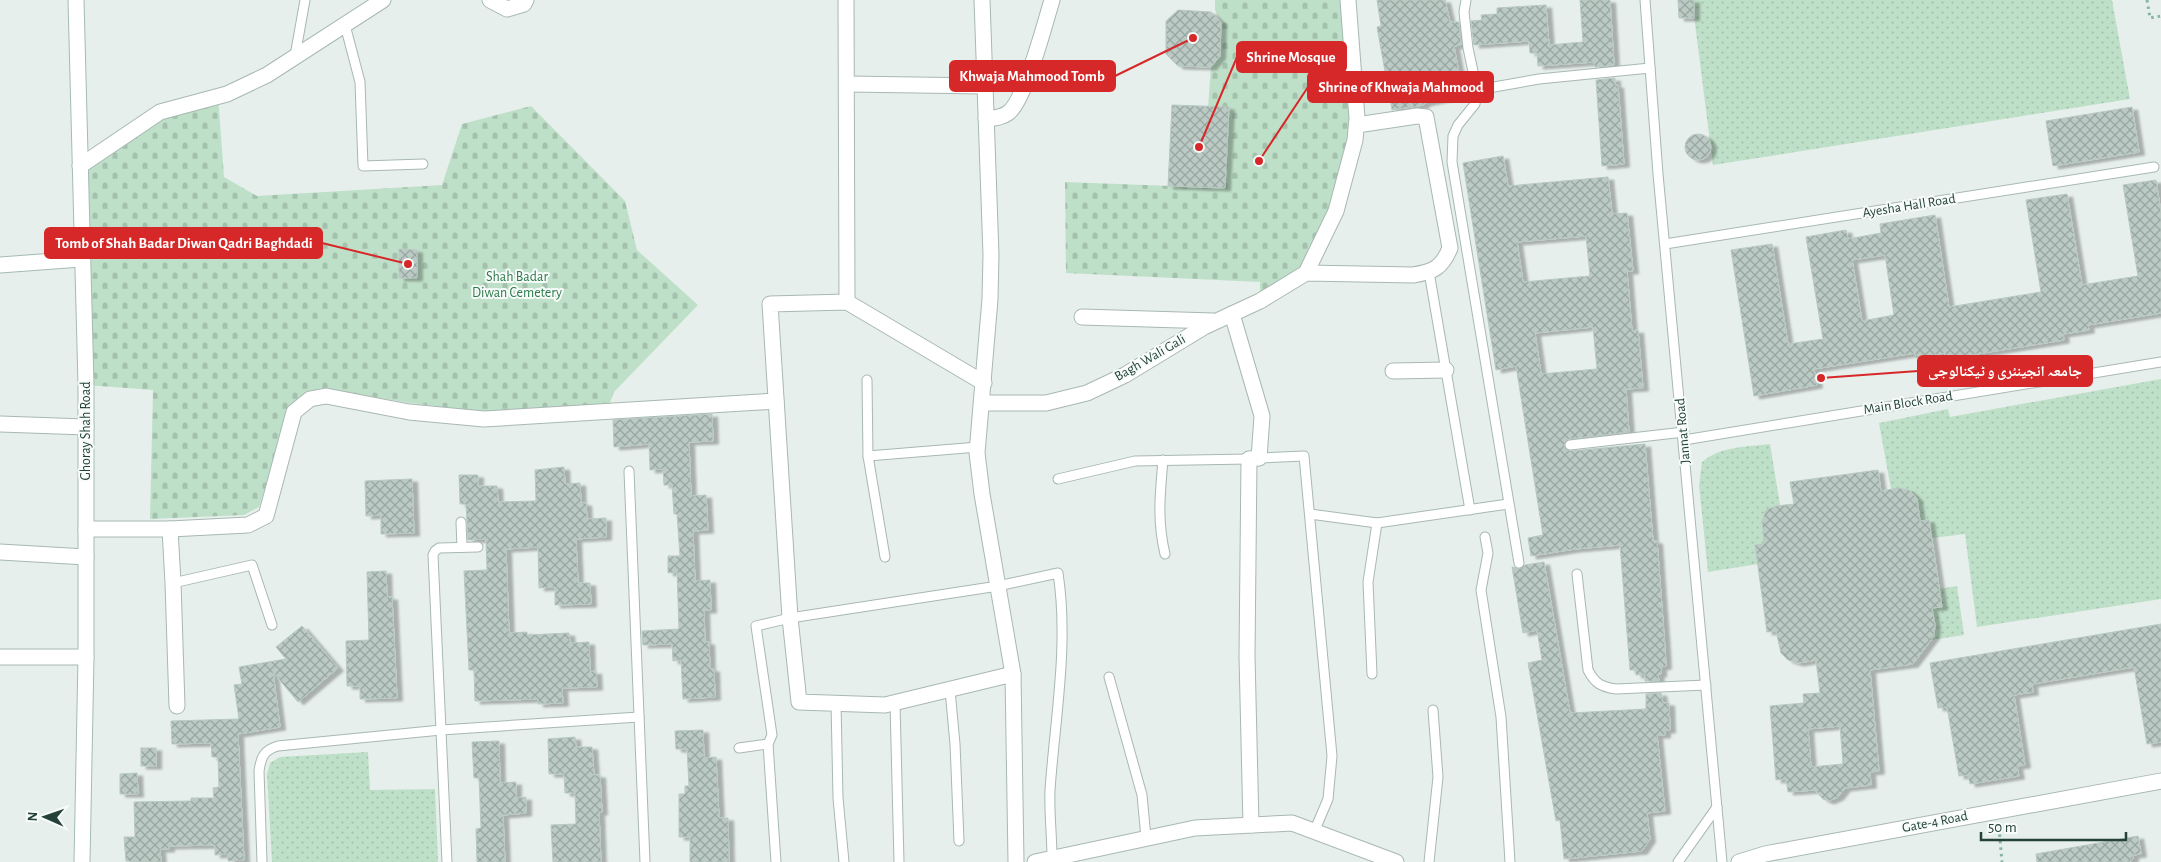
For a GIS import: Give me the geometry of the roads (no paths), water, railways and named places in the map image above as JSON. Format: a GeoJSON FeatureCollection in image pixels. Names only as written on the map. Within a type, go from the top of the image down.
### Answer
{"type":"FeatureCollection","features":[{"type":"Feature","properties":{"kind":"street","name":"Ghoray Shah Road"},"geometry":{"type":"LineString","coordinates":[[76,0],[86,427],[86,657],[82,862]]}},
{"type":"Feature","properties":{"kind":"street"},"geometry":{"type":"LineString","coordinates":[[80,166],[160,112],[227,94],[267,75],[383,0]]}},
{"type":"Feature","properties":{"kind":"street"},"geometry":{"type":"LineString","coordinates":[[490,0],[507,10],[524,4],[526,0]]}},
{"type":"Feature","properties":{"kind":"street"},"geometry":{"type":"LineString","coordinates":[[846,0],[847,302]]}},
{"type":"Feature","properties":{"kind":"street"},"geometry":{"type":"LineString","coordinates":[[982,0],[991,255],[990,299],[978,448],[982,494],[1013,674],[1016,862]]}},
{"type":"Feature","properties":{"kind":"street"},"geometry":{"type":"LineString","coordinates":[[986,119],[1000,117],[1010,112],[1029,74],[1052,0]]}},
{"type":"Feature","properties":{"kind":"street"},"geometry":{"type":"LineString","coordinates":[[1348,0],[1357,125],[1355,140],[1336,211],[1306,273],[1413,275],[1429,272],[1444,262],[1450,248],[1426,117],[1417,116],[1357,125]]}},
{"type":"Feature","properties":{"kind":"street"},"geometry":{"type":"LineString","coordinates":[[847,84],[984,86]]}},
{"type":"Feature","properties":{"kind":"street"},"geometry":{"type":"LineString","coordinates":[[0,265],[82,259]]}},
{"type":"Feature","properties":{"kind":"street","name":"Bagh Wali Gali"},"geometry":{"type":"LineString","coordinates":[[982,403],[1046,403],[1087,392],[1125,375],[1214,322],[1260,301],[1306,273]]}},
{"type":"Feature","properties":{"kind":"street"},"geometry":{"type":"LineString","coordinates":[[984,383],[847,302],[770,304],[790,618],[799,702],[885,705],[1013,674]]}},
{"type":"Feature","properties":{"kind":"street"},"geometry":{"type":"LineString","coordinates":[[1232,314],[1262,416],[1254,458],[1247,656],[1251,825]]}},
{"type":"Feature","properties":{"kind":"street"},"geometry":{"type":"LineString","coordinates":[[1082,317],[1214,322]]}},
{"type":"Feature","properties":{"kind":"street"},"geometry":{"type":"LineString","coordinates":[[1393,371],[1446,370]]}},
{"type":"Feature","properties":{"kind":"street"},"geometry":{"type":"LineString","coordinates":[[86,529],[170,529],[248,525],[266,516],[294,412],[310,399],[326,396],[409,412],[484,420],[776,401]]}},
{"type":"Feature","properties":{"kind":"street"},"geometry":{"type":"LineString","coordinates":[[0,424],[86,427]]}},
{"type":"Feature","properties":{"kind":"street"},"geometry":{"type":"LineString","coordinates":[[170,529],[177,706]]}},
{"type":"Feature","properties":{"kind":"street"},"geometry":{"type":"LineString","coordinates":[[0,552],[86,556]]}},
{"type":"Feature","properties":{"kind":"street"},"geometry":{"type":"LineString","coordinates":[[0,657],[86,657]]}},
{"type":"Feature","properties":{"kind":"street","name":"Gate-4 Road"},"geometry":{"type":"LineString","coordinates":[[1739,862],[1766,854],[2161,782]]}},
{"type":"Feature","properties":{"kind":"street"},"geometry":{"type":"LineString","coordinates":[[1035,862],[1052,858],[1080,857],[1146,838],[1194,828],[1292,823],[1396,862]]}},
{"type":"Feature","properties":{"kind":"lane"},"geometry":{"type":"LineString","coordinates":[[295,56],[305,0]]}},
{"type":"Feature","properties":{"kind":"lane"},"geometry":{"type":"LineString","coordinates":[[1466,0],[1464,12],[1468,48],[1477,90],[1475,104],[1458,125],[1453,136],[1452,162],[1519,563]]}},
{"type":"Feature","properties":{"kind":"lane","name":"Jannat Road"},"geometry":{"type":"LineString","coordinates":[[1645,0],[1665,244],[1722,862]]}},
{"type":"Feature","properties":{"kind":"lane"},"geometry":{"type":"LineString","coordinates":[[345,25],[360,82],[363,166],[423,164]]}},
{"type":"Feature","properties":{"kind":"lane"},"geometry":{"type":"LineString","coordinates":[[1477,90],[1539,79],[1650,68]]}},
{"type":"Feature","properties":{"kind":"lane","name":"Ayesha Hall Road"},"geometry":{"type":"LineString","coordinates":[[1665,244],[2154,168]]}},
{"type":"Feature","properties":{"kind":"lane"},"geometry":{"type":"LineString","coordinates":[[1429,272],[1470,510]]}},
{"type":"Feature","properties":{"kind":"lane","name":"Main Block Road"},"geometry":{"type":"LineString","coordinates":[[1570,444],[1684,436],[2161,362]]}},
{"type":"Feature","properties":{"kind":"lane"},"geometry":{"type":"LineString","coordinates":[[866,380],[868,456],[885,557]]}},
{"type":"Feature","properties":{"kind":"lane"},"geometry":{"type":"LineString","coordinates":[[868,456],[978,448]]}},
{"type":"Feature","properties":{"kind":"lane"},"geometry":{"type":"LineString","coordinates":[[1058,478],[1135,461],[1304,456],[1332,756],[1328,799],[1314,832]]}},
{"type":"Feature","properties":{"kind":"lane"},"geometry":{"type":"LineString","coordinates":[[1163,460],[1159,508],[1160,529],[1165,554]]}},
{"type":"Feature","properties":{"kind":"lane"},"geometry":{"type":"LineString","coordinates":[[629,471],[645,862]]}},
{"type":"Feature","properties":{"kind":"lane"},"geometry":{"type":"LineString","coordinates":[[1310,514],[1377,523],[1508,504]]}},
{"type":"Feature","properties":{"kind":"lane"},"geometry":{"type":"LineString","coordinates":[[462,522],[462,547]]}},
{"type":"Feature","properties":{"kind":"lane"},"geometry":{"type":"LineString","coordinates":[[1372,674],[1368,582],[1377,523]]}},
{"type":"Feature","properties":{"kind":"lane"},"geometry":{"type":"LineString","coordinates":[[1484,537],[1488,552],[1481,590],[1501,717],[1510,862]]}},
{"type":"Feature","properties":{"kind":"lane"},"geometry":{"type":"LineString","coordinates":[[447,862],[433,556],[439,548],[478,547]]}},
{"type":"Feature","properties":{"kind":"lane"},"geometry":{"type":"LineString","coordinates":[[173,583],[252,565],[272,625]]}},
{"type":"Feature","properties":{"kind":"lane"},"geometry":{"type":"LineString","coordinates":[[776,862],[768,744],[772,735],[756,626],[790,618],[998,586],[1058,573],[1062,602],[1062,636],[1050,792],[1052,858]]}},
{"type":"Feature","properties":{"kind":"lane"},"geometry":{"type":"LineString","coordinates":[[1577,574],[1588,670],[1593,680],[1602,687],[1616,689],[1706,685]]}},
{"type":"Feature","properties":{"kind":"lane"},"geometry":{"type":"LineString","coordinates":[[1109,677],[1142,795],[1146,838]]}},
{"type":"Feature","properties":{"kind":"lane"},"geometry":{"type":"LineString","coordinates":[[950,690],[955,744],[959,841]]}},
{"type":"Feature","properties":{"kind":"lane"},"geometry":{"type":"LineString","coordinates":[[836,703],[838,798],[844,862]]}},
{"type":"Feature","properties":{"kind":"lane"},"geometry":{"type":"LineString","coordinates":[[895,703],[899,862]]}},
{"type":"Feature","properties":{"kind":"lane"},"geometry":{"type":"LineString","coordinates":[[1429,862],[1438,777],[1433,710]]}},
{"type":"Feature","properties":{"kind":"lane"},"geometry":{"type":"LineString","coordinates":[[262,862],[258,771],[261,759],[268,749],[278,746],[441,730],[639,718]]}},
{"type":"Feature","properties":{"kind":"lane"},"geometry":{"type":"LineString","coordinates":[[739,748],[768,744]]}},
{"type":"Feature","properties":{"kind":"lane"},"geometry":{"type":"LineString","coordinates":[[1678,862],[1717,807]]}},
{"type":"Feature","properties":{"kind":"place","name":"Khwaja Mahmood Tomb"},"geometry":{"type":"Point","coordinates":[1193,38]}},
{"type":"Feature","properties":{"kind":"place","name":"Shrine Mosque"},"geometry":{"type":"Point","coordinates":[1199,147]}},
{"type":"Feature","properties":{"kind":"place","name":"Shrine of Khwaja Mahmood"},"geometry":{"type":"Point","coordinates":[1259,161]}},
{"type":"Feature","properties":{"kind":"place","name":"Tomb of Shah Badar Diwan Qadri Baghdadi"},"geometry":{"type":"Point","coordinates":[408,264]}},
{"type":"Feature","properties":{"kind":"place","name":"جامعہ انجینئری و ٹیکنالوجی"},"geometry":{"type":"Point","coordinates":[1821,378]}},
{"type":"Feature","properties":{"kind":"park label","name":"Shah Badar Diwan Cemetery"},"geometry":{"type":"Point","coordinates":[517,286]}}]}
